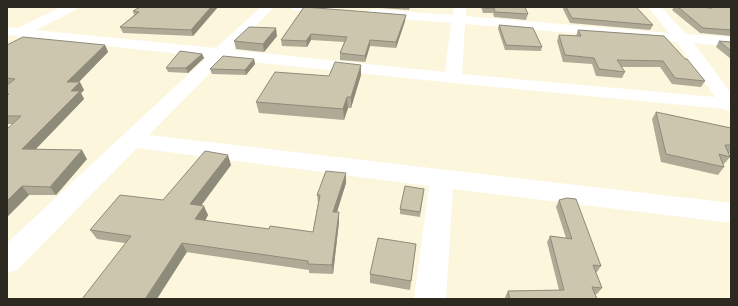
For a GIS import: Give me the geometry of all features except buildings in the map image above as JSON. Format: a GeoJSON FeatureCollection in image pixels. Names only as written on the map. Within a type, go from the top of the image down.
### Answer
{"type":"FeatureCollection","features":[{"type":"Feature","properties":{"kind":"street"},"geometry":{"type":"LineString","coordinates":[[12,34],[71,7]]}},
{"type":"Feature","properties":{"kind":"street"},"geometry":{"type":"LineString","coordinates":[[7,261],[268,7]]}},
{"type":"Feature","properties":{"kind":"street"},"geometry":{"type":"LineString","coordinates":[[298,7],[344,11]]}},
{"type":"Feature","properties":{"kind":"street"},"geometry":{"type":"LineString","coordinates":[[654,7],[682,38],[730,105]]}},
{"type":"Feature","properties":{"kind":"street"},"geometry":{"type":"LineString","coordinates":[[359,12],[459,13],[682,38],[731,42]]}},
{"type":"Feature","properties":{"kind":"street"},"geometry":{"type":"LineString","coordinates":[[453,78],[459,13]]}},
{"type":"Feature","properties":{"kind":"street"},"geometry":{"type":"LineString","coordinates":[[12,34],[730,105]]}},
{"type":"Feature","properties":{"kind":"street"},"geometry":{"type":"LineString","coordinates":[[132,140],[442,179],[731,213]]}},
{"type":"Feature","properties":{"kind":"street"},"geometry":{"type":"LineString","coordinates":[[430,299],[442,179]]}}]}
